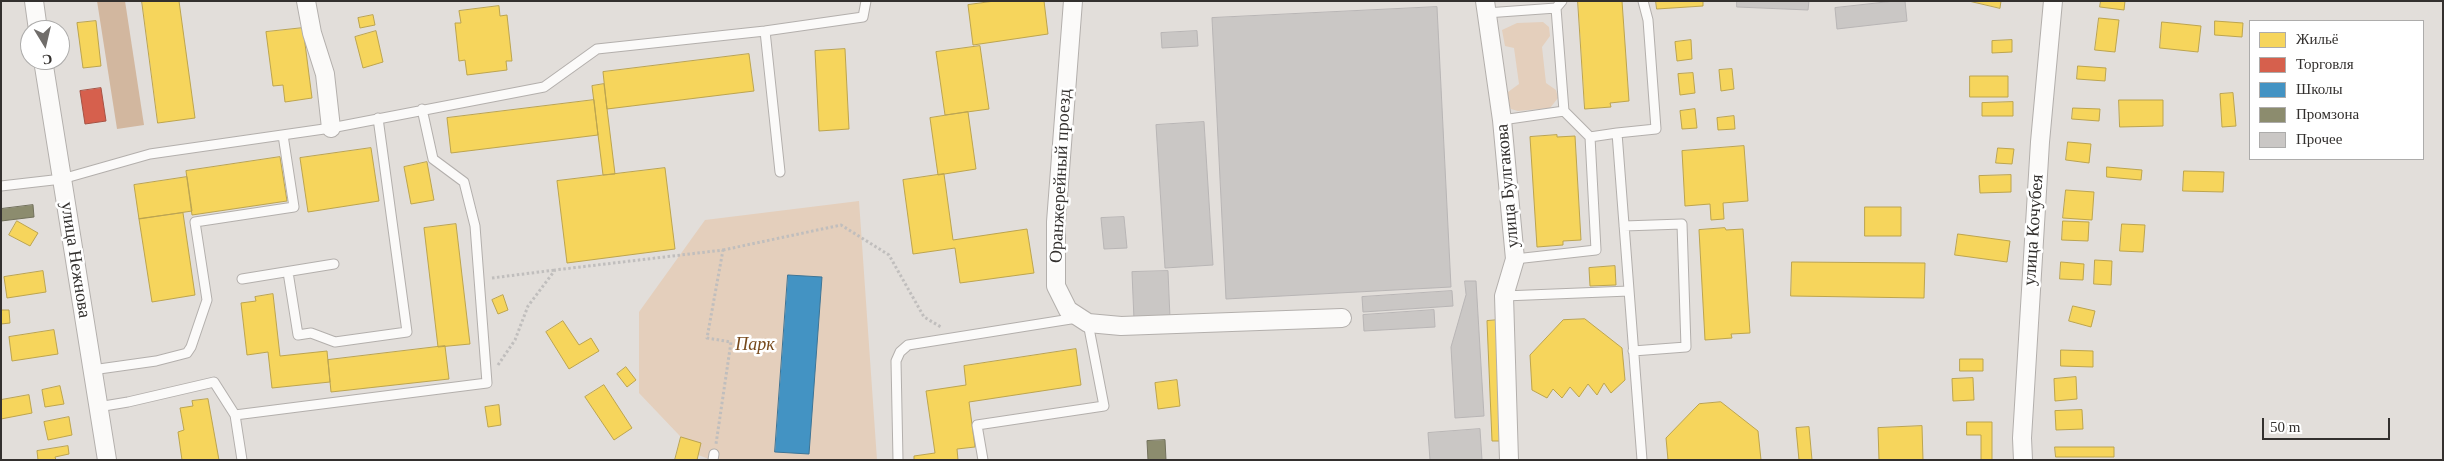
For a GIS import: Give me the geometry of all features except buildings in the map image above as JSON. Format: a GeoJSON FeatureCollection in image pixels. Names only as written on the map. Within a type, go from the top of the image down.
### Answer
{"type":"FeatureCollection","features":[{"type":"Feature","properties":{"kind":"street"},"geometry":{"type":"LineString","coordinates":[[34,1],[37,20]]}},
{"type":"Feature","properties":{"kind":"street"},"geometry":{"type":"LineString","coordinates":[[306,1],[312,32],[325,74],[331,128]]}},
{"type":"Feature","properties":{"kind":"street","name":"Оранжерейный проезд"},"geometry":{"type":"LineString","coordinates":[[1072,1],[1056,222],[1056,286],[1068,310],[1084,320]]}},
{"type":"Feature","properties":{"kind":"street","name":"улица Кочубея"},"geometry":{"type":"LineString","coordinates":[[2023,460],[2022,438],[2030,289],[2052,1]]}},
{"type":"Feature","properties":{"kind":"street","name":"улица Булгакова"},"geometry":{"type":"LineString","coordinates":[[1486,7],[1502,120],[1514,260],[1504,296],[1509,460]]}},
{"type":"Feature","properties":{"kind":"street","name":"улица Нежнова"},"geometry":{"type":"LineString","coordinates":[[45,70],[107,460]]}},
{"type":"Feature","properties":{"kind":"street"},"geometry":{"type":"LineString","coordinates":[[1084,320],[1121,326],[1342,318]]}},
{"type":"Feature","properties":{"kind":"lane"},"geometry":{"type":"LineString","coordinates":[[1,186],[62,179],[150,154],[331,128],[544,87],[597,49],[765,31],[863,17],[866,1]]}},
{"type":"Feature","properties":{"kind":"lane"},"geometry":{"type":"LineString","coordinates":[[1590,137],[1656,129],[1648,20],[1643,1]]}},
{"type":"Feature","properties":{"kind":"lane"},"geometry":{"type":"LineString","coordinates":[[1486,7],[1559,5],[1564,110],[1590,137],[1596,250],[1514,260]]}},
{"type":"Feature","properties":{"kind":"lane"},"geometry":{"type":"LineString","coordinates":[[765,31],[780,172]]}},
{"type":"Feature","properties":{"kind":"lane"},"geometry":{"type":"LineString","coordinates":[[235,415],[487,383],[475,226],[464,182],[434,159],[422,109]]}},
{"type":"Feature","properties":{"kind":"lane"},"geometry":{"type":"LineString","coordinates":[[1502,120],[1564,110]]}},
{"type":"Feature","properties":{"kind":"lane"},"geometry":{"type":"LineString","coordinates":[[288,272],[298,335],[311,333],[334,342],[407,332],[378,118]]}},
{"type":"Feature","properties":{"kind":"lane"},"geometry":{"type":"LineString","coordinates":[[1617,133],[1642,460]]}},
{"type":"Feature","properties":{"kind":"lane"},"geometry":{"type":"LineString","coordinates":[[92,370],[156,361],[187,353],[191,347],[207,300],[195,222],[294,207],[283,135]]}},
{"type":"Feature","properties":{"kind":"lane"},"geometry":{"type":"LineString","coordinates":[[1624,226],[1682,224],[1686,347],[1633,351]]}},
{"type":"Feature","properties":{"kind":"lane"},"geometry":{"type":"LineString","coordinates":[[242,280],[334,264]]}},
{"type":"Feature","properties":{"kind":"lane"},"geometry":{"type":"LineString","coordinates":[[1504,296],[1629,290]]}},
{"type":"Feature","properties":{"kind":"lane"},"geometry":{"type":"LineString","coordinates":[[898,460],[896,361],[900,352],[908,345],[956,336],[1084,320],[1104,406],[977,425],[983,460]]}},
{"type":"Feature","properties":{"kind":"lane"},"geometry":{"type":"LineString","coordinates":[[98,407],[214,382],[235,415],[242,460]]}},
{"type":"Feature","properties":{"kind":"path"},"geometry":{"type":"LineString","coordinates":[[479,280],[724,250],[841,225],[889,255],[924,317],[956,336]]}},
{"type":"Feature","properties":{"kind":"path"},"geometry":{"type":"LineString","coordinates":[[714,457],[731,342],[707,338],[724,250]]}},
{"type":"Feature","properties":{"kind":"path"},"geometry":{"type":"LineString","coordinates":[[487,383],[515,340],[528,306],[556,270]]}},
{"type":"Feature","properties":{"kind":"green space"},"geometry":{"type":"Polygon","coordinates":[[[1543,22],[1549,27],[1550,36],[1542,47],[1546,83],[1556,90],[1558,98],[1550,108],[1518,111],[1511,109],[1508,103],[1508,92],[1519,84],[1514,48],[1505,46],[1502,30],[1517,23],[1543,22]]]}},
{"type":"Feature","properties":{"kind":"green space","name":"Парк"},"geometry":{"type":"Polygon","coordinates":[[[859,201],[877,460],[712,460],[698,455],[639,393],[639,312],[705,220],[859,201]]]}},
{"type":"Feature","properties":{"kind":"shaded area"},"geometry":{"type":"Polygon","coordinates":[[[97,1],[125,1],[144,125],[117,129],[97,1]]]}}]}
